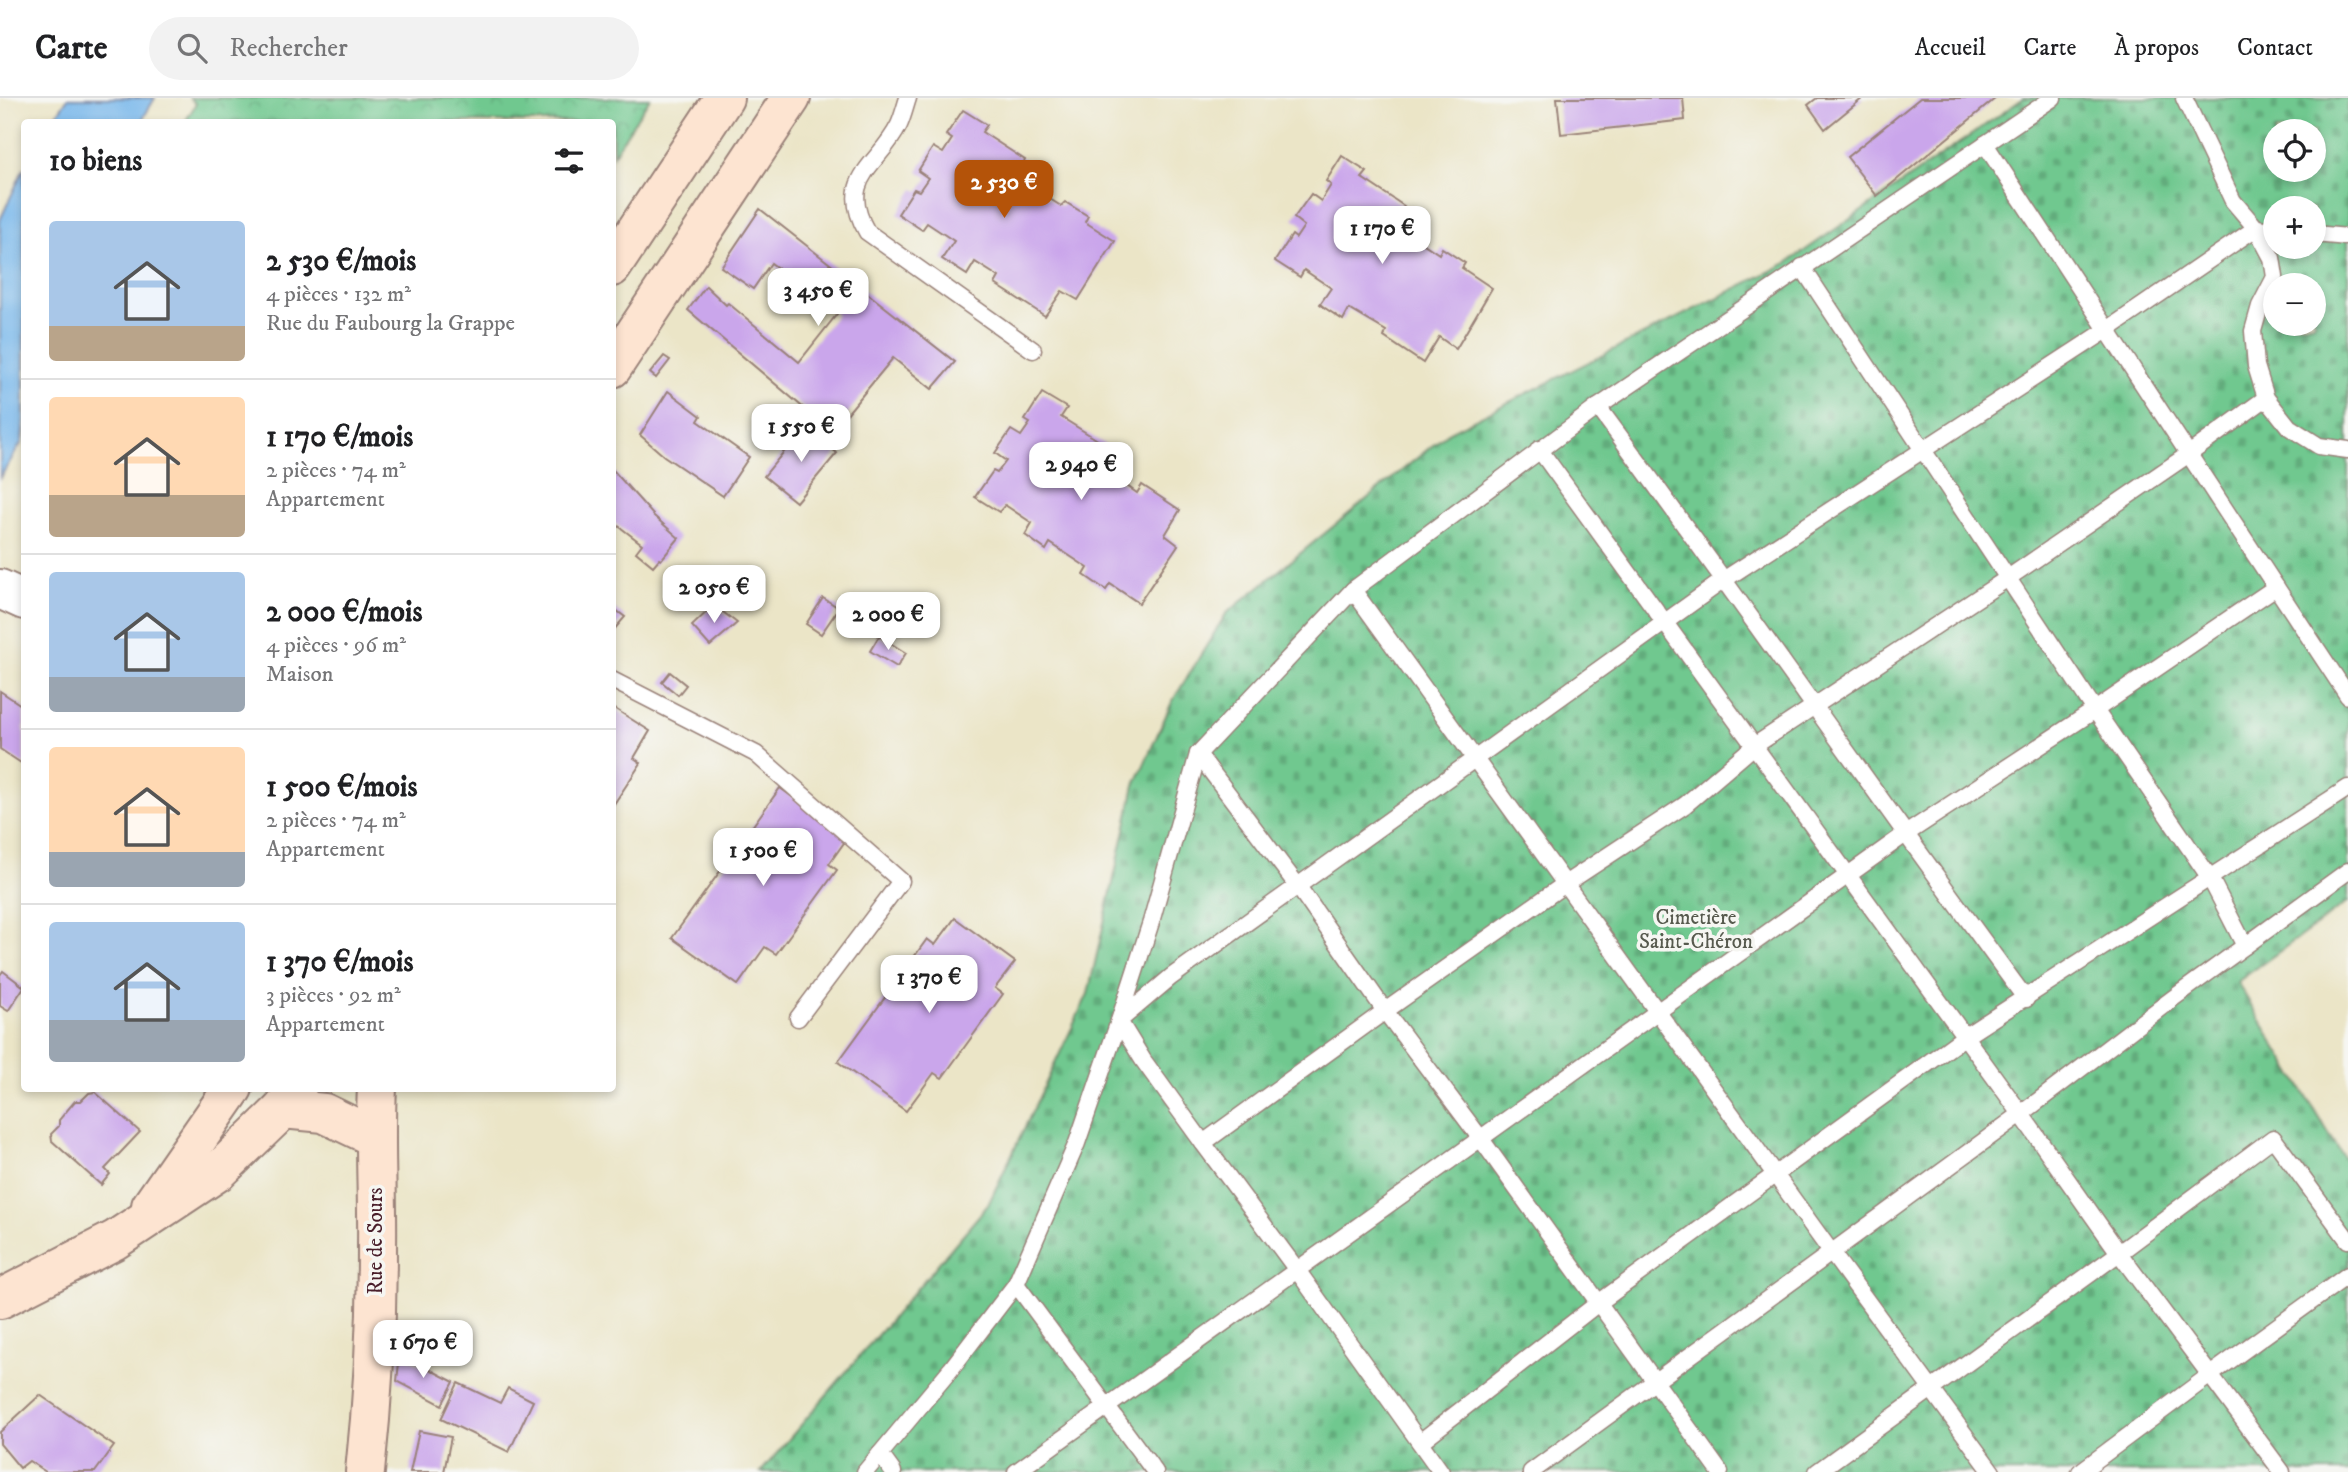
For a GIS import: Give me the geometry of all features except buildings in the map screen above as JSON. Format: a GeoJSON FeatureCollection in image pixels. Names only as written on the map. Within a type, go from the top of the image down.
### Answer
{"type":"FeatureCollection","features":[{"type":"Feature","properties":{"kind":"main road"},"geometry":{"type":"LineString","coordinates":[[616,261],[724,98]]}},
{"type":"Feature","properties":{"kind":"main road"},"geometry":{"type":"LineString","coordinates":[[616,362],[791,98]]}},
{"type":"Feature","properties":{"kind":"main road"},"geometry":{"type":"LineString","coordinates":[[139,1222],[231,1092]]}},
{"type":"Feature","properties":{"kind":"main road","name":"Rue de Sours"},"geometry":{"type":"LineString","coordinates":[[365,1092],[374,1136]]}},
{"type":"Feature","properties":{"kind":"main road","name":"Rue de Sours"},"geometry":{"type":"LineString","coordinates":[[365,1472],[373,1393],[376,1302],[377,1193],[374,1136],[377,1092]]}},
{"type":"Feature","properties":{"kind":"main road"},"geometry":{"type":"LineString","coordinates":[[0,1299],[115,1240],[219,1171],[290,1099],[374,1136]]}},
{"type":"Feature","properties":{"kind":"street"},"geometry":{"type":"LineString","coordinates":[[0,589],[21,599]]}},
{"type":"Feature","properties":{"kind":"lane"},"geometry":{"type":"LineString","coordinates":[[908,98],[898,126],[862,174],[856,195],[858,216],[867,232],[1033,350]]}},
{"type":"Feature","properties":{"kind":"lane"},"geometry":{"type":"LineString","coordinates":[[865,1472],[951,1369],[1016,1284],[1077,1143],[1151,922],[1199,754],[1353,590],[1598,407],[2053,98]]}},
{"type":"Feature","properties":{"kind":"lane"},"geometry":{"type":"LineString","coordinates":[[2184,98],[2233,201],[2256,228],[2272,258],[2275,277],[2260,306],[2253,331],[2256,366],[2266,398],[2290,427],[2319,446],[2348,450]]}},
{"type":"Feature","properties":{"kind":"lane"},"geometry":{"type":"LineString","coordinates":[[1985,144],[2348,696]]}},
{"type":"Feature","properties":{"kind":"lane"},"geometry":{"type":"LineString","coordinates":[[1119,1021],[1171,977],[1297,885],[1725,579],[2107,330],[2256,228],[2263,229]]}},
{"type":"Feature","properties":{"kind":"lane"},"geometry":{"type":"LineString","coordinates":[[2326,235],[2348,237]]}},
{"type":"Feature","properties":{"kind":"lane"},"geometry":{"type":"LineString","coordinates":[[1802,267],[2095,710],[2210,878],[2245,946]]}},
{"type":"Feature","properties":{"kind":"lane"},"geometry":{"type":"LineString","coordinates":[[1203,1143],[1565,884],[1685,805],[1754,746],[2008,578],[2266,398]]}},
{"type":"Feature","properties":{"kind":"lane"},"geometry":{"type":"LineString","coordinates":[[1598,407],[1725,579],[1904,835],[2026,999]]}},
{"type":"Feature","properties":{"kind":"lane"},"geometry":{"type":"LineString","coordinates":[[1539,449],[2119,1253],[2282,1472]]}},
{"type":"Feature","properties":{"kind":"lane"},"geometry":{"type":"LineString","coordinates":[[1016,1472],[1847,875],[2276,587]]}},
{"type":"Feature","properties":{"kind":"lane"},"geometry":{"type":"LineString","coordinates":[[1353,590],[1992,1472]]}},
{"type":"Feature","properties":{"kind":"lane"},"geometry":{"type":"LineString","coordinates":[[616,682],[757,754],[901,881],[798,1018]]}},
{"type":"Feature","properties":{"kind":"lane"},"geometry":{"type":"LineString","coordinates":[[1199,754],[1297,885],[1384,1011],[1481,1139],[1720,1472]]}},
{"type":"Feature","properties":{"kind":"lane"},"geometry":{"type":"LineString","coordinates":[[1420,1442],[1597,1304],[1964,1037],[2348,788]]}},
{"type":"Feature","properties":{"kind":"lane"},"geometry":{"type":"LineString","coordinates":[[1531,1472],[2348,871]]}},
{"type":"Feature","properties":{"kind":"lane"},"geometry":{"type":"LineString","coordinates":[[1119,1021],[1143,1060],[1441,1472]]}},
{"type":"Feature","properties":{"kind":"lane"},"geometry":{"type":"LineString","coordinates":[[1817,1472],[2273,1138],[2348,1240]]}},
{"type":"Feature","properties":{"kind":"lane"},"geometry":{"type":"LineString","coordinates":[[2080,1472],[2348,1275]]}},
{"type":"Feature","properties":{"kind":"lane"},"geometry":{"type":"LineString","coordinates":[[1016,1284],[1155,1472]]}},
{"type":"Feature","properties":{"kind":"lane"},"geometry":{"type":"LineString","coordinates":[[880,1454],[893,1472]]}},
{"type":"Feature","properties":{"kind":"green space"},"geometry":{"type":"Polygon","coordinates":[[[190,98],[650,98],[616,150],[616,119],[187,119],[196,104],[190,98]]]}},
{"type":"Feature","properties":{"kind":"green space","name":"Cimetière Saint-Chéron"},"geometry":{"type":"Polygon","coordinates":[[[2024,98],[2348,98],[2348,902],[2237,982],[2348,1165],[2348,1472],[761,1472],[988,1205],[1088,994],[1135,785],[1172,702],[1226,614],[1449,432],[1787,263],[2024,98]]]}},
{"type":"Feature","properties":{"kind":"water"},"geometry":{"type":"Polygon","coordinates":[[[68,98],[155,98],[143,119],[54,119],[68,98]]]}},
{"type":"Feature","properties":{"kind":"water"},"geometry":{"type":"Polygon","coordinates":[[[21,174],[21,444],[0,478],[0,220],[21,174]]]}}]}
